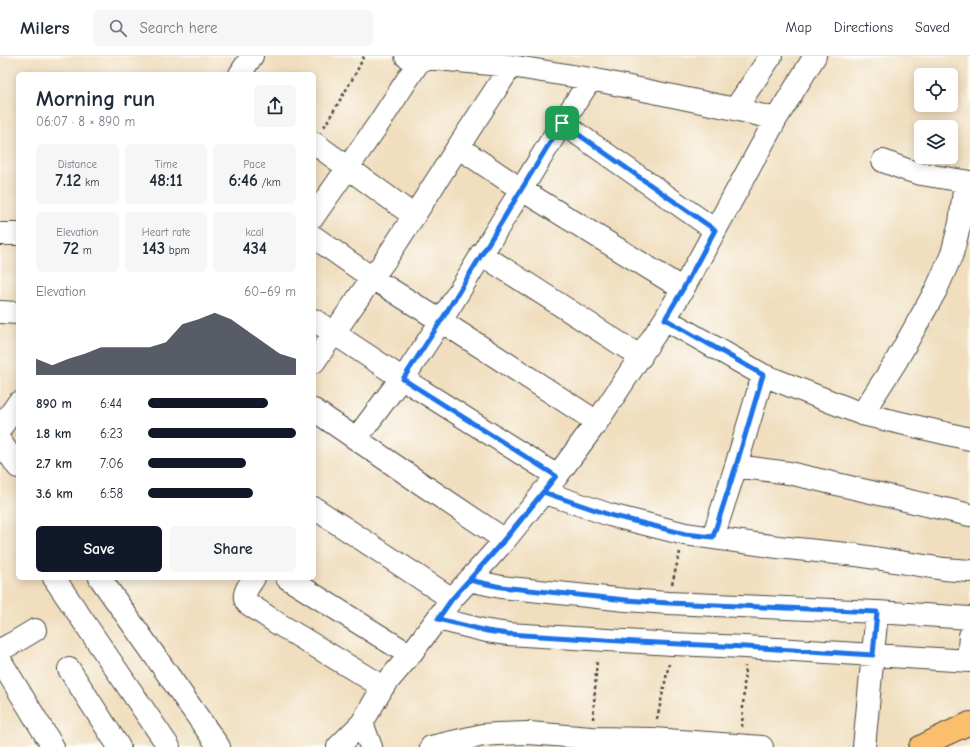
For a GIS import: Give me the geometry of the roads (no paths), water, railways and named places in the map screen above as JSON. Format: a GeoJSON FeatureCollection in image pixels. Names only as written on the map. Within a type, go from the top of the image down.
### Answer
{"type":"FeatureCollection","features":[{"type":"Feature","properties":{"kind":"main road"},"geometry":{"type":"LineString","coordinates":[[920,747],[970,723]]}},
{"type":"Feature","properties":{"kind":"street"},"geometry":{"type":"LineString","coordinates":[[241,72],[252,56]]}},
{"type":"Feature","properties":{"kind":"street"},"geometry":{"type":"LineString","coordinates":[[735,109],[771,56]]}},
{"type":"Feature","properties":{"kind":"street"},"geometry":{"type":"LineString","coordinates":[[338,747],[362,723],[383,687],[410,655],[452,599],[505,540],[597,422],[641,357],[683,289],[776,119],[815,56]]}},
{"type":"Feature","properties":{"kind":"street"},"geometry":{"type":"LineString","coordinates":[[316,213],[380,124],[414,57],[511,66],[591,79],[776,119]]}},
{"type":"Feature","properties":{"kind":"street"},"geometry":{"type":"LineString","coordinates":[[316,359],[386,259],[511,66]]}},
{"type":"Feature","properties":{"kind":"street"},"geometry":{"type":"LineString","coordinates":[[356,440],[394,388],[403,379],[441,321],[562,123],[591,79]]}},
{"type":"Feature","properties":{"kind":"street"},"geometry":{"type":"LineString","coordinates":[[562,123],[715,230]]}},
{"type":"Feature","properties":{"kind":"street"},"geometry":{"type":"LineString","coordinates":[[316,145],[414,216]]}},
{"type":"Feature","properties":{"kind":"street"},"geometry":{"type":"LineString","coordinates":[[458,147],[522,190],[683,289]]}},
{"type":"Feature","properties":{"kind":"street"},"geometry":{"type":"LineString","coordinates":[[862,414],[895,363],[936,290],[952,254],[968,182],[921,174],[883,161]]}},
{"type":"Feature","properties":{"kind":"street"},"geometry":{"type":"LineString","coordinates":[[0,234],[16,234]]}},
{"type":"Feature","properties":{"kind":"street"},"geometry":{"type":"LineString","coordinates":[[316,238],[372,278],[597,422]]}},
{"type":"Feature","properties":{"kind":"street"},"geometry":{"type":"LineString","coordinates":[[481,254],[641,357]]}},
{"type":"Feature","properties":{"kind":"street"},"geometry":{"type":"LineString","coordinates":[[0,312],[16,313]]}},
{"type":"Feature","properties":{"kind":"street"},"geometry":{"type":"LineString","coordinates":[[665,319],[763,375],[862,414],[970,439]]}},
{"type":"Feature","properties":{"kind":"street"},"geometry":{"type":"LineString","coordinates":[[316,321],[403,379],[550,484],[610,515],[685,534],[778,547],[856,555],[944,569],[970,571]]}},
{"type":"Feature","properties":{"kind":"street"},"geometry":{"type":"LineString","coordinates":[[713,537],[763,375]]}},
{"type":"Feature","properties":{"kind":"street"},"geometry":{"type":"LineString","coordinates":[[0,429],[16,406]]}},
{"type":"Feature","properties":{"kind":"street"},"geometry":{"type":"LineString","coordinates":[[316,411],[505,540]]}},
{"type":"Feature","properties":{"kind":"street"},"geometry":{"type":"LineString","coordinates":[[0,441],[16,463]]}},
{"type":"Feature","properties":{"kind":"street"},"geometry":{"type":"LineString","coordinates":[[736,466],[789,473],[970,515]]}},
{"type":"Feature","properties":{"kind":"street"},"geometry":{"type":"LineString","coordinates":[[316,509],[452,599]]}},
{"type":"Feature","properties":{"kind":"street"},"geometry":{"type":"LineString","coordinates":[[55,580],[169,747]]}},
{"type":"Feature","properties":{"kind":"street"},"geometry":{"type":"LineString","coordinates":[[101,580],[219,747]]}},
{"type":"Feature","properties":{"kind":"street"},"geometry":{"type":"LineString","coordinates":[[253,580],[244,595],[247,603],[277,623],[383,687]]}},
{"type":"Feature","properties":{"kind":"street"},"geometry":{"type":"LineString","coordinates":[[290,580],[410,655]]}},
{"type":"Feature","properties":{"kind":"street"},"geometry":{"type":"LineString","coordinates":[[469,580],[501,587],[626,600],[970,618]]}},
{"type":"Feature","properties":{"kind":"street"},"geometry":{"type":"LineString","coordinates":[[864,747],[877,612]]}},
{"type":"Feature","properties":{"kind":"street"},"geometry":{"type":"LineString","coordinates":[[438,619],[487,631],[508,634],[969,661],[970,636]]}},
{"type":"Feature","properties":{"kind":"street"},"geometry":{"type":"LineString","coordinates":[[0,650],[36,630]]}},
{"type":"Feature","properties":{"kind":"street"},"geometry":{"type":"LineString","coordinates":[[0,660],[53,747]]}},
{"type":"Feature","properties":{"kind":"street"},"geometry":{"type":"LineString","coordinates":[[69,669],[119,747]]}},
{"type":"Feature","properties":{"kind":"street"},"geometry":{"type":"LineString","coordinates":[[362,723],[371,747]]}},
{"type":"Feature","properties":{"kind":"street"},"geometry":{"type":"LineString","coordinates":[[431,747],[462,743],[483,735],[497,734],[530,740],[546,734],[591,738],[752,746]]}}]}
